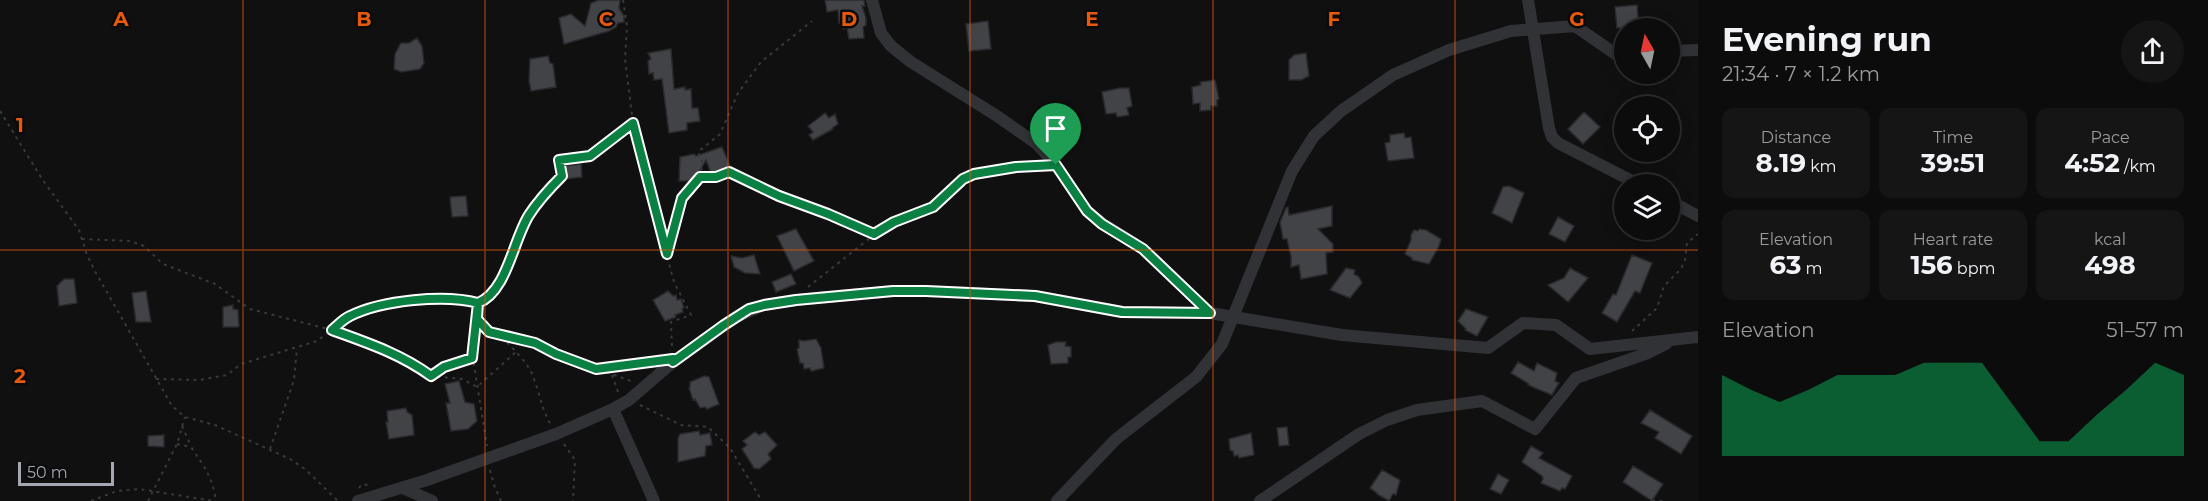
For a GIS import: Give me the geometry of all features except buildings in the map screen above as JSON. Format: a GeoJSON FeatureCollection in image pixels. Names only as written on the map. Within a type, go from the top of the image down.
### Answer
{"type":"FeatureCollection","features":[{"type":"Feature","properties":{"kind":"street"},"geometry":{"type":"LineString","coordinates":[[872,0],[881,33],[891,46],[911,62],[1037,144],[1056,165],[1087,211],[1102,224],[1143,249],[1210,313]]}},
{"type":"Feature","properties":{"kind":"street"},"geometry":{"type":"LineString","coordinates":[[1528,0],[1552,137],[1558,143],[1618,174]]}},
{"type":"Feature","properties":{"kind":"street"},"geometry":{"type":"LineString","coordinates":[[1057,501],[1116,439],[1196,377],[1222,344],[1292,171],[1314,135],[1341,111],[1393,75],[1449,50],[1511,32],[1575,26],[1614,53]]}},
{"type":"Feature","properties":{"kind":"street"},"geometry":{"type":"LineString","coordinates":[[1680,51],[1698,50]]}},
{"type":"Feature","properties":{"kind":"street"},"geometry":{"type":"LineString","coordinates":[[1680,206],[1698,216]]}},
{"type":"Feature","properties":{"kind":"street"},"geometry":{"type":"LineString","coordinates":[[358,501],[404,488],[556,434],[622,404],[673,361],[749,309],[796,300],[893,291],[1035,296],[1122,312],[1210,313],[1342,335],[1488,348],[1523,323],[1556,325],[1590,349],[1698,337]]}},
{"type":"Feature","properties":{"kind":"street"},"geometry":{"type":"LineString","coordinates":[[1260,501],[1359,434],[1387,420],[1417,410],[1482,400],[1535,429],[1576,378],[1648,353],[1672,340]]}},
{"type":"Feature","properties":{"kind":"street"},"geometry":{"type":"LineString","coordinates":[[622,404],[654,501]]}},
{"type":"Feature","properties":{"kind":"street"},"geometry":{"type":"LineString","coordinates":[[415,497],[427,480]]}},
{"type":"Feature","properties":{"kind":"street"},"geometry":{"type":"LineString","coordinates":[[404,488],[415,497],[432,501]]}},
{"type":"Feature","properties":{"kind":"path"},"geometry":{"type":"LineString","coordinates":[[596,369],[673,361],[671,322],[691,315],[674,282],[633,123],[626,59],[627,26],[623,0]]}},
{"type":"Feature","properties":{"kind":"path"},"geometry":{"type":"LineString","coordinates":[[667,254],[682,198],[700,177],[702,160],[699,152],[720,134],[738,93],[761,62],[812,21]]}},
{"type":"Feature","properties":{"kind":"path"},"geometry":{"type":"LineString","coordinates":[[0,111],[42,179],[70,215],[96,273],[172,406],[185,417],[215,425],[270,448],[305,469],[338,501]]}},
{"type":"Feature","properties":{"kind":"path"},"geometry":{"type":"LineString","coordinates":[[156,379],[199,380],[222,377],[241,364],[317,341],[348,317],[371,308],[414,301],[451,299],[478,303],[485,301],[501,279],[527,217],[544,194],[562,176],[559,160],[590,156],[633,123]]}},
{"type":"Feature","properties":{"kind":"path"},"geometry":{"type":"LineString","coordinates":[[796,300],[810,285],[874,234],[894,222],[933,207],[963,179],[974,174],[1016,167],[1056,165]]}},
{"type":"Feature","properties":{"kind":"path"},"geometry":{"type":"LineString","coordinates":[[700,177],[716,177],[729,172],[779,196],[874,234]]}},
{"type":"Feature","properties":{"kind":"path"},"geometry":{"type":"LineString","coordinates":[[1618,346],[1657,308],[1664,286],[1685,260],[1687,243],[1698,234]]}},
{"type":"Feature","properties":{"kind":"path"},"geometry":{"type":"LineString","coordinates":[[82,239],[130,242],[144,246],[163,264],[215,284],[250,309],[332,330],[392,352],[412,362],[431,376],[462,379],[477,387]]}},
{"type":"Feature","properties":{"kind":"path"},"geometry":{"type":"LineString","coordinates":[[478,303],[472,358],[491,475],[501,501]]}},
{"type":"Feature","properties":{"kind":"path"},"geometry":{"type":"LineString","coordinates":[[477,319],[489,332],[502,337],[535,343],[556,354],[645,385]]}},
{"type":"Feature","properties":{"kind":"path"},"geometry":{"type":"LineString","coordinates":[[502,337],[516,352],[534,378],[542,409],[556,434],[575,460],[573,501]]}},
{"type":"Feature","properties":{"kind":"path"},"geometry":{"type":"LineString","coordinates":[[270,448],[291,390],[297,348]]}},
{"type":"Feature","properties":{"kind":"path"},"geometry":{"type":"LineString","coordinates":[[477,387],[516,352]]}},
{"type":"Feature","properties":{"kind":"path"},"geometry":{"type":"LineString","coordinates":[[431,376],[444,367],[472,358]]}},
{"type":"Feature","properties":{"kind":"path"},"geometry":{"type":"LineString","coordinates":[[612,375],[622,404],[681,425],[708,427],[730,448],[762,501]]}},
{"type":"Feature","properties":{"kind":"path"},"geometry":{"type":"LineString","coordinates":[[148,501],[177,444],[185,417]]}},
{"type":"Feature","properties":{"kind":"path"},"geometry":{"type":"LineString","coordinates":[[91,501],[117,491],[139,489],[215,501],[213,481],[191,447],[182,426]]}},
{"type":"Feature","properties":{"kind":"path"},"geometry":{"type":"LineString","coordinates":[[177,444],[191,447]]}},
{"type":"Feature","properties":{"kind":"path"},"geometry":{"type":"LineString","coordinates":[[1652,501],[1663,501]]}},
{"type":"Feature","properties":{"kind":"route"},"geometry":{"type":"LineString","coordinates":[[1056,165],[1016,167],[974,174],[963,179],[933,207],[894,222],[874,234],[828,214],[795,203],[736,174],[729,172],[716,177],[700,177],[682,198],[667,254],[633,123],[590,156],[559,160],[562,176],[544,194],[527,217],[501,279],[485,301],[478,303],[472,358],[444,367],[431,376],[412,362],[392,352],[332,330],[348,317],[371,308],[414,301],[467,300],[478,303],[477,319],[489,332],[502,337],[535,343],[556,354],[596,369],[673,359],[673,362],[736,317],[749,309],[764,305],[893,291],[1035,296],[1122,312],[1210,313],[1143,249],[1102,224],[1087,211],[1056,165]]}}]}
